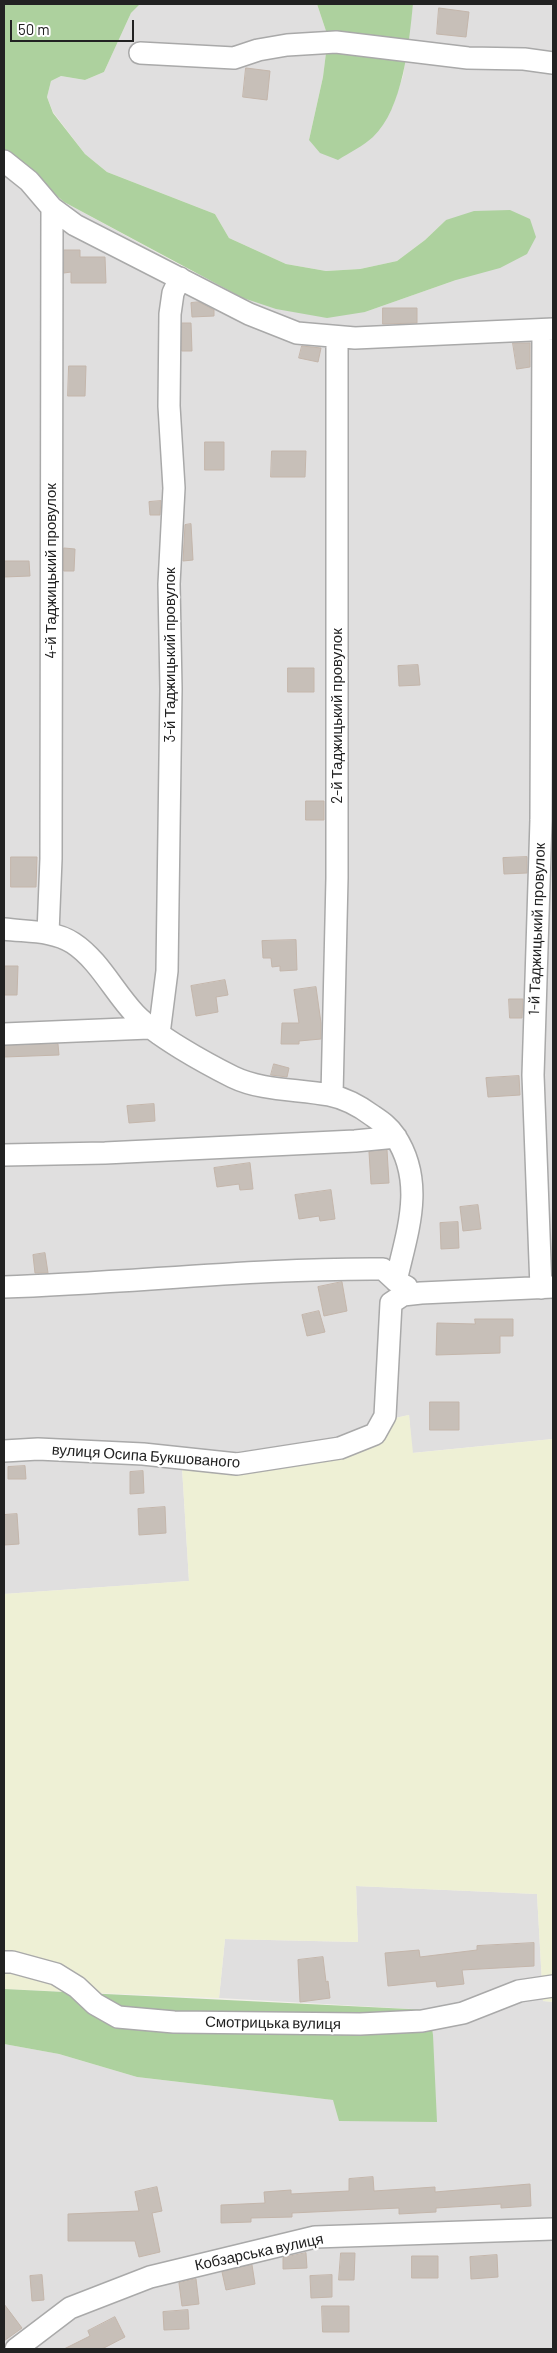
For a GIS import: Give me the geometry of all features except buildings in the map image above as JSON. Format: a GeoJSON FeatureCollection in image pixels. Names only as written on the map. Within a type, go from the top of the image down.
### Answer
{"type":"FeatureCollection","features":[{"type":"Feature","properties":{"kind":"street"},"geometry":{"type":"LineString","coordinates":[[140,53],[234,58],[258,50],[286,45],[336,42],[468,58],[524,59],[553,63]]}},
{"type":"Feature","properties":{"kind":"street"},"geometry":{"type":"LineString","coordinates":[[4,161],[29,180],[52,208],[76,225],[249,314],[297,333],[337,337],[548,330]]}},
{"type":"Feature","properties":{"kind":"street","name":"4-й Таджицький провулок"},"geometry":{"type":"LineString","coordinates":[[48,933],[51,859],[52,208]]}},
{"type":"Feature","properties":{"kind":"street","name":"3-й Таджицький провулок"},"geometry":{"type":"LineString","coordinates":[[154,1031],[167,971],[171,727],[169,584],[174,488],[169,406],[170,314],[173,293],[180,278]]}},
{"type":"Feature","properties":{"kind":"street","name":"1-й Таджицький провулок"},"geometry":{"type":"LineString","coordinates":[[547,1287],[533,1075],[541,820],[548,330]]}},
{"type":"Feature","properties":{"kind":"street","name":"2-й Таджицький провулок"},"geometry":{"type":"LineString","coordinates":[[332,1095],[337,878],[337,337]]}},
{"type":"Feature","properties":{"kind":"street"},"geometry":{"type":"LineString","coordinates":[[4,929],[48,933],[73,943],[90,958],[134,1013],[154,1031],[235,1078],[274,1088],[332,1095],[363,1109],[387,1125],[396,1137],[410,1165],[412,1210],[396,1282]]}},
{"type":"Feature","properties":{"kind":"street"},"geometry":{"type":"LineString","coordinates":[[4,1034],[154,1031]]}},
{"type":"Feature","properties":{"kind":"street"},"geometry":{"type":"LineString","coordinates":[[4,1155],[115,1153],[355,1141],[396,1137]]}},
{"type":"Feature","properties":{"kind":"street"},"geometry":{"type":"LineString","coordinates":[[4,1287],[71,1285],[316,1268],[382,1269],[396,1282],[421,1293]]}},
{"type":"Feature","properties":{"kind":"street","name":"вулиця Осипа Букшованого"},"geometry":{"type":"LineString","coordinates":[[4,1451],[38,1449],[142,1454],[237,1464],[340,1448],[375,1434],[385,1416],[391,1303],[403,1295],[421,1293],[547,1287]]}},
{"type":"Feature","properties":{"kind":"street","name":"Смотрицька вулиця"},"geometry":{"type":"LineString","coordinates":[[4,1962],[12,1962],[56,1974],[77,1987],[95,2004],[118,2017],[174,2022],[360,2024],[422,2021],[463,2013],[519,1991],[553,1986]]}},
{"type":"Feature","properties":{"kind":"street","name":"Кобзарська вулиця"},"geometry":{"type":"LineString","coordinates":[[16,2349],[70,2308],[150,2277],[315,2237],[553,2229]]}},
{"type":"Feature","properties":{"kind":"shaded area"},"geometry":{"type":"Polygon","coordinates":[[[140,4],[317,4],[328,37],[323,77],[309,140],[392,108],[403,76],[413,4],[553,4],[553,1439],[412,1453],[409,1415],[372,1423],[336,1438],[226,1454],[181,1451],[189,1581],[4,1594],[4,149],[64,202],[193,272],[365,312],[456,280],[446,220],[425,240],[397,261],[360,269],[326,271],[286,264],[229,238],[215,214],[107,172],[85,154],[53,112],[47,97],[51,81],[61,76],[85,80],[104,72],[131,13],[140,4]]]}},
{"type":"Feature","properties":{"kind":"shaded area"},"geometry":{"type":"Polygon","coordinates":[[[356,1886],[537,1894],[543,2001],[553,2002],[553,2349],[4,2349],[4,2044],[59,2054],[137,2077],[334,2100],[429,2010],[219,1998],[225,1939],[358,1942],[356,1886]]]}},
{"type":"Feature","properties":{"kind":"green space"},"geometry":{"type":"Polygon","coordinates":[[[4,4],[140,4],[131,13],[104,72],[85,80],[61,76],[51,81],[47,97],[53,113],[85,154],[107,172],[215,214],[229,238],[286,264],[326,271],[360,269],[397,261],[425,240],[446,220],[474,211],[510,210],[530,219],[536,237],[527,254],[500,268],[456,280],[365,312],[327,318],[276,309],[243,298],[64,202],[4,149],[4,4]]]}},
{"type":"Feature","properties":{"kind":"green space"},"geometry":{"type":"Polygon","coordinates":[[[317,4],[413,4],[403,75],[391,110],[383,125],[373,137],[338,160],[320,153],[309,140],[323,77],[328,37],[317,4]]]}},
{"type":"Feature","properties":{"kind":"green space"},"geometry":{"type":"Polygon","coordinates":[[[409,1415],[413,1453],[553,1439],[553,2002],[543,2001],[537,1894],[356,1886],[358,1942],[225,1939],[219,1998],[4,1989],[4,1594],[189,1581],[181,1451],[226,1454],[336,1438],[372,1423],[409,1415]]]}},
{"type":"Feature","properties":{"kind":"green space"},"geometry":{"type":"Polygon","coordinates":[[[4,1989],[429,2010],[433,2035],[437,2122],[339,2121],[333,2100],[137,2077],[59,2054],[4,2044],[4,1989]]]}}]}
